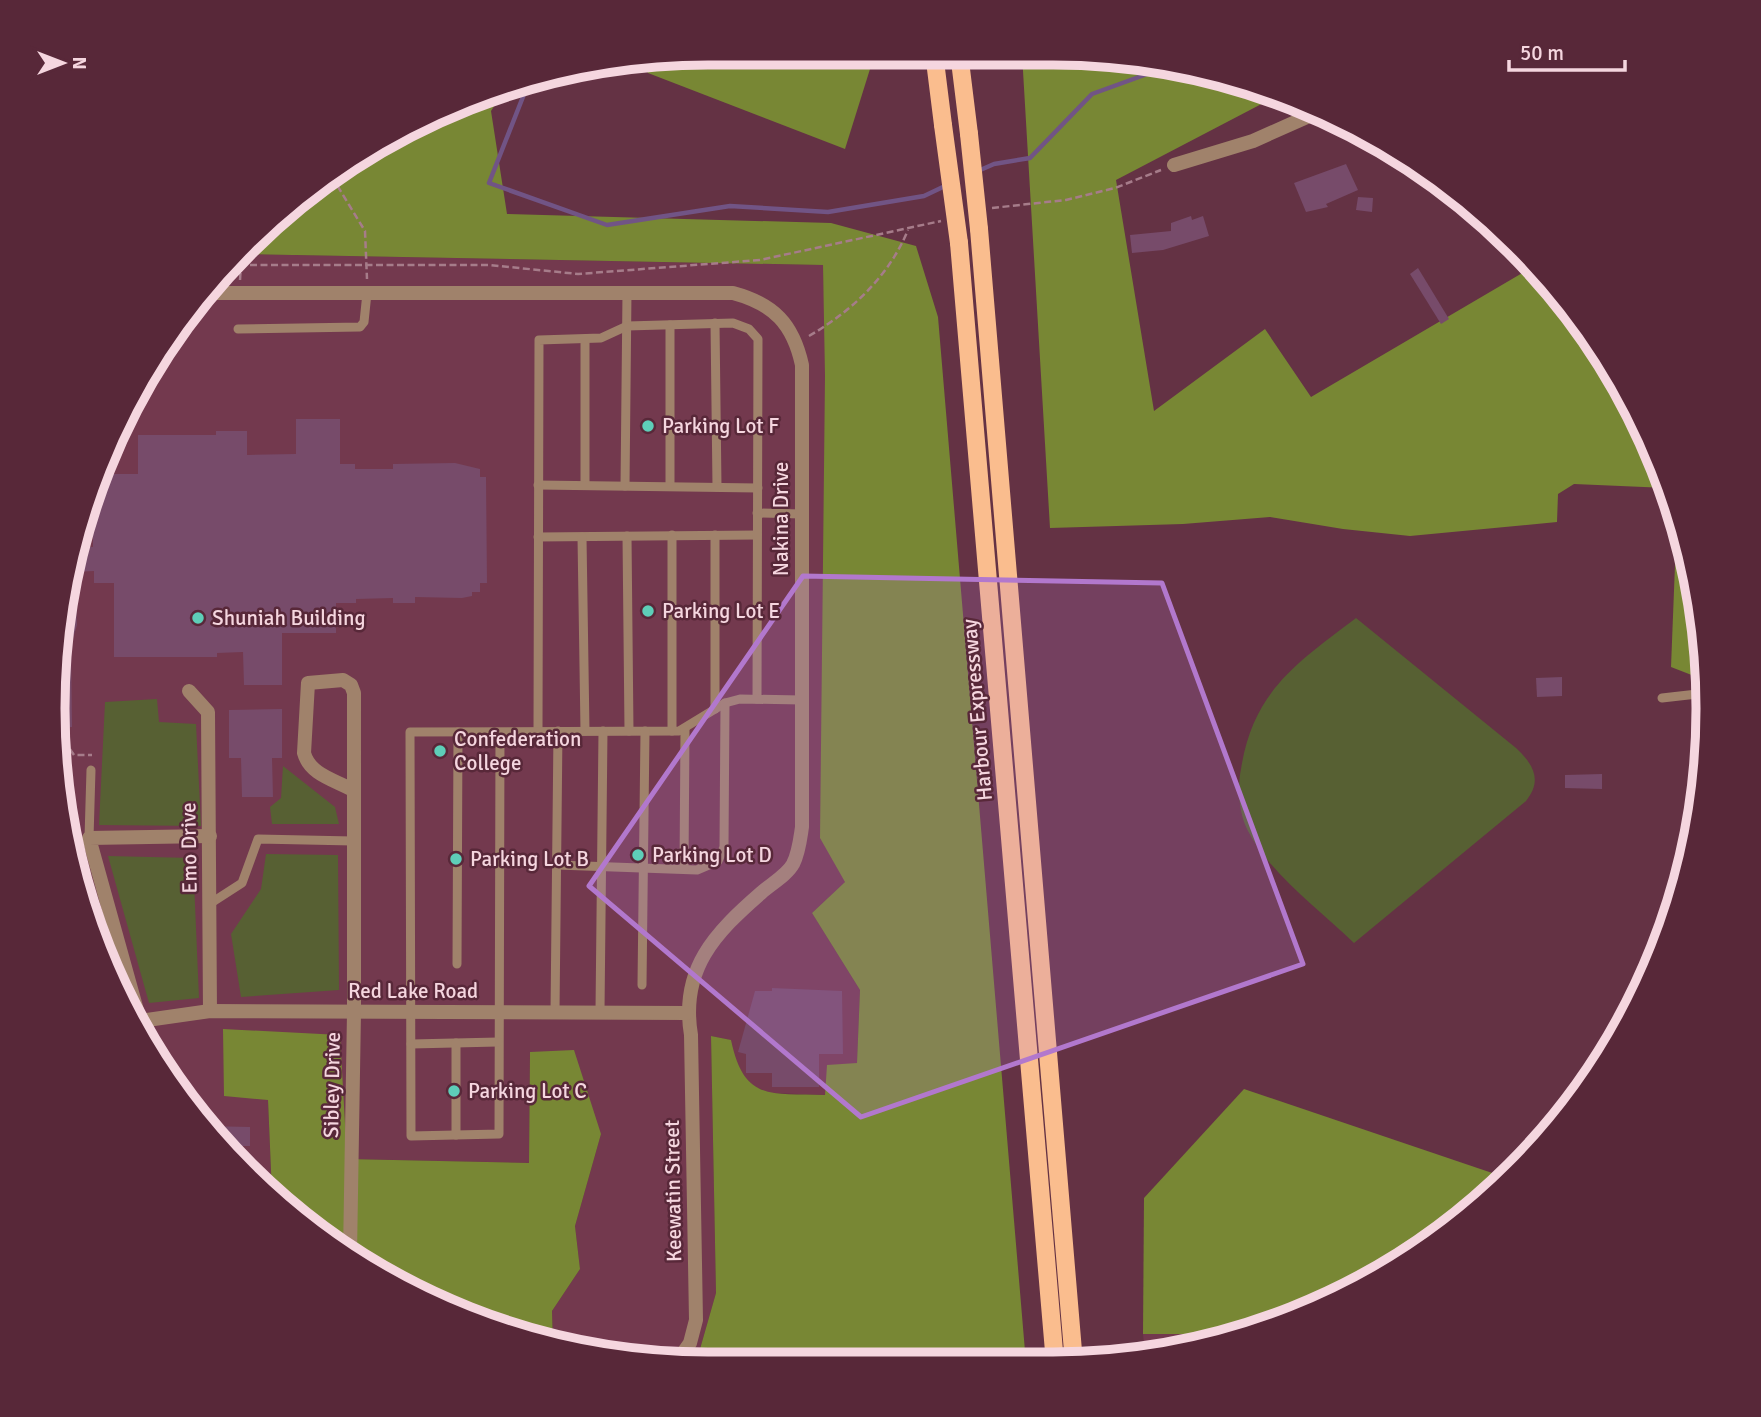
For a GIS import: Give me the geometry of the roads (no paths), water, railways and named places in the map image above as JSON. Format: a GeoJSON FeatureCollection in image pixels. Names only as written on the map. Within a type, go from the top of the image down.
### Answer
{"type":"FeatureCollection","features":[{"type":"Feature","properties":{"kind":"main road","name":"Harbour Expressway"},"geometry":{"type":"LineString","coordinates":[[936,65],[959,243],[1054,1352]]}},
{"type":"Feature","properties":{"kind":"main road","name":"Harbour Expressway"},"geometry":{"type":"LineString","coordinates":[[960,65],[979,229],[1073,1352]]}},
{"type":"Feature","properties":{"kind":"street"},"geometry":{"type":"LineString","coordinates":[[1174,165],[1253,141],[1305,117]]}},
{"type":"Feature","properties":{"kind":"street","name":"Nakina Drive"},"geometry":{"type":"LineString","coordinates":[[217,293],[733,293],[754,298],[775,311],[790,327],[802,365],[799,847],[792,866],[721,928],[711,942],[703,956],[687,1013]]}},
{"type":"Feature","properties":{"kind":"street","name":"Sibley Drive"},"geometry":{"type":"LineString","coordinates":[[350,1243],[354,1012],[354,693],[351,685],[342,680],[308,683],[304,753],[307,763],[314,771],[353,790]]}},
{"type":"Feature","properties":{"kind":"street","name":"Emo Drive"},"geometry":{"type":"LineString","coordinates":[[189,691],[208,712],[210,1011]]}},
{"type":"Feature","properties":{"kind":"street"},"geometry":{"type":"LineString","coordinates":[[89,838],[210,836]]}},
{"type":"Feature","properties":{"kind":"street","name":"Red Lake Road"},"geometry":{"type":"LineString","coordinates":[[89,838],[133,998]]}},
{"type":"Feature","properties":{"kind":"street","name":"Red Lake Road"},"geometry":{"type":"LineString","coordinates":[[146,1020],[210,1011],[687,1013]]}},
{"type":"Feature","properties":{"kind":"street","name":"Keewatin Street"},"geometry":{"type":"LineString","coordinates":[[684,1351],[690,1343],[696,1320],[691,1035],[687,1013]]}},
{"type":"Feature","properties":{"kind":"lane"},"geometry":{"type":"LineString","coordinates":[[625,486],[627,292]]}},
{"type":"Feature","properties":{"kind":"lane"},"geometry":{"type":"LineString","coordinates":[[238,329],[360,327],[364,322],[367,293]]}},
{"type":"Feature","properties":{"kind":"lane"},"geometry":{"type":"LineString","coordinates":[[715,323],[717,487]]}},
{"type":"Feature","properties":{"kind":"lane"},"geometry":{"type":"LineString","coordinates":[[538,731],[540,340],[601,338],[627,326],[715,323],[743,325],[754,332],[760,346],[757,699]]}},
{"type":"Feature","properties":{"kind":"lane"},"geometry":{"type":"LineString","coordinates":[[670,325],[670,486]]}},
{"type":"Feature","properties":{"kind":"lane"},"geometry":{"type":"LineString","coordinates":[[585,339],[585,485]]}},
{"type":"Feature","properties":{"kind":"lane"},"geometry":{"type":"LineString","coordinates":[[538,485],[758,488]]}},
{"type":"Feature","properties":{"kind":"lane"},"geometry":{"type":"LineString","coordinates":[[757,513],[802,514]]}},
{"type":"Feature","properties":{"kind":"lane"},"geometry":{"type":"LineString","coordinates":[[672,535],[672,731]]}},
{"type":"Feature","properties":{"kind":"lane"},"geometry":{"type":"LineString","coordinates":[[715,535],[715,709]]}},
{"type":"Feature","properties":{"kind":"lane"},"geometry":{"type":"LineString","coordinates":[[538,537],[757,535]]}},
{"type":"Feature","properties":{"kind":"lane"},"geometry":{"type":"LineString","coordinates":[[627,536],[629,731]]}},
{"type":"Feature","properties":{"kind":"lane"},"geometry":{"type":"LineString","coordinates":[[582,537],[585,731]]}},
{"type":"Feature","properties":{"kind":"lane"},"geometry":{"type":"LineString","coordinates":[[1662,698],[1696,694]]}},
{"type":"Feature","properties":{"kind":"lane"},"geometry":{"type":"LineString","coordinates":[[500,732],[499,1134],[411,1136],[411,732],[672,731],[685,729],[725,703],[757,699],[802,700]]}},
{"type":"Feature","properties":{"kind":"lane"},"geometry":{"type":"LineString","coordinates":[[557,865],[684,869],[709,867],[724,853],[725,703]]}},
{"type":"Feature","properties":{"kind":"lane"},"geometry":{"type":"LineString","coordinates":[[684,869],[685,729]]}},
{"type":"Feature","properties":{"kind":"lane"},"geometry":{"type":"LineString","coordinates":[[555,1012],[558,731]]}},
{"type":"Feature","properties":{"kind":"lane"},"geometry":{"type":"LineString","coordinates":[[600,1011],[603,731]]}},
{"type":"Feature","properties":{"kind":"lane"},"geometry":{"type":"LineString","coordinates":[[642,985],[645,731]]}},
{"type":"Feature","properties":{"kind":"lane"},"geometry":{"type":"LineString","coordinates":[[457,964],[458,732]]}},
{"type":"Feature","properties":{"kind":"lane"},"geometry":{"type":"LineString","coordinates":[[89,838],[91,770]]}},
{"type":"Feature","properties":{"kind":"lane"},"geometry":{"type":"LineString","coordinates":[[211,903],[243,883],[258,839],[353,841]]}},
{"type":"Feature","properties":{"kind":"lane"},"geometry":{"type":"LineString","coordinates":[[411,1044],[498,1042]]}},
{"type":"Feature","properties":{"kind":"lane"},"geometry":{"type":"LineString","coordinates":[[456,1043],[456,1135]]}},
{"type":"Feature","properties":{"kind":"waterway"},"geometry":{"type":"LineString","coordinates":[[978,171],[994,164],[1030,158],[1092,94],[1151,72]]}},
{"type":"Feature","properties":{"kind":"waterway"},"geometry":{"type":"LineString","coordinates":[[525,92],[489,183],[607,225],[730,206],[828,212],[924,196],[945,186]]}},
{"type":"Feature","properties":{"kind":"place","name":"Parking Lot F"},"geometry":{"type":"Point","coordinates":[648,426]}},
{"type":"Feature","properties":{"kind":"place","name":"Parking Lot E"},"geometry":{"type":"Point","coordinates":[648,611]}},
{"type":"Feature","properties":{"kind":"place","name":"Shuniah Building"},"geometry":{"type":"Point","coordinates":[198,618]}},
{"type":"Feature","properties":{"kind":"place","name":"Confederation College"},"geometry":{"type":"Point","coordinates":[440,751]}},
{"type":"Feature","properties":{"kind":"place","name":"Parking Lot D"},"geometry":{"type":"Point","coordinates":[638,855]}},
{"type":"Feature","properties":{"kind":"place","name":"Parking Lot B"},"geometry":{"type":"Point","coordinates":[456,859]}},
{"type":"Feature","properties":{"kind":"place","name":"Parking Lot C"},"geometry":{"type":"Point","coordinates":[454,1091]}}]}
